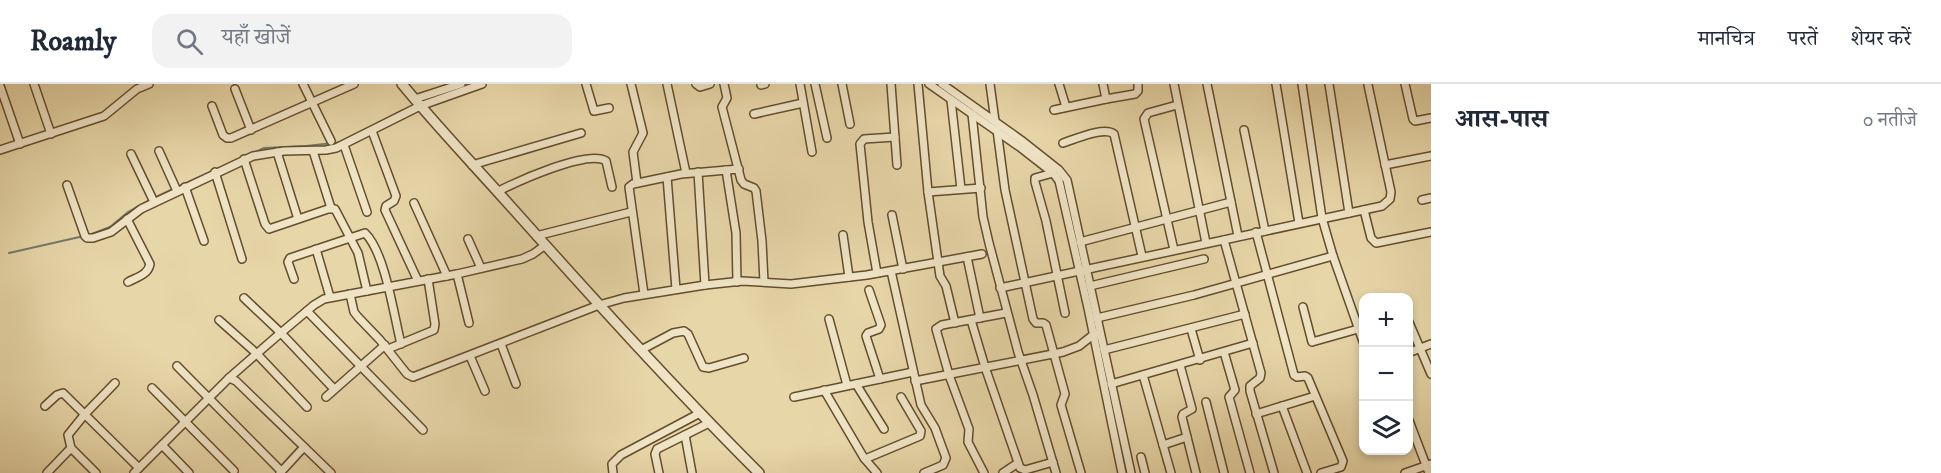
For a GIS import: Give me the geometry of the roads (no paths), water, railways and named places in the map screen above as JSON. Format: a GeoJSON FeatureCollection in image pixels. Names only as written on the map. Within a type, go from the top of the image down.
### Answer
{"type":"FeatureCollection","features":[{"type":"Feature","properties":{"kind":"street"},"geometry":{"type":"LineString","coordinates":[[34,84],[51,134]]}},
{"type":"Feature","properties":{"kind":"street"},"geometry":{"type":"LineString","coordinates":[[0,150],[104,116],[130,94],[149,84]]}},
{"type":"Feature","properties":{"kind":"street"},"geometry":{"type":"LineString","coordinates":[[303,84],[331,141]]}},
{"type":"Feature","properties":{"kind":"street"},"geometry":{"type":"LineString","coordinates":[[212,106],[223,135],[231,138],[354,84]]}},
{"type":"Feature","properties":{"kind":"street"},"geometry":{"type":"LineString","coordinates":[[402,84],[544,246],[709,423],[759,473]]}},
{"type":"Feature","properties":{"kind":"street"},"geometry":{"type":"LineString","coordinates":[[67,185],[87,238],[93,238],[111,232],[154,202],[244,159],[263,153],[326,150],[344,145],[372,131],[418,102],[461,84]]}},
{"type":"Feature","properties":{"kind":"street"},"geometry":{"type":"LineString","coordinates":[[418,102],[482,84]]}},
{"type":"Feature","properties":{"kind":"street"},"geometry":{"type":"LineString","coordinates":[[586,84],[594,111],[609,108]]}},
{"type":"Feature","properties":{"kind":"street"},"geometry":{"type":"LineString","coordinates":[[631,84],[643,133],[633,152],[637,183]]}},
{"type":"Feature","properties":{"kind":"street"},"geometry":{"type":"LineString","coordinates":[[667,84],[686,173]]}},
{"type":"Feature","properties":{"kind":"street"},"geometry":{"type":"LineString","coordinates":[[696,84],[700,87],[710,84]]}},
{"type":"Feature","properties":{"kind":"street"},"geometry":{"type":"LineString","coordinates":[[724,84],[728,98],[722,107],[739,169],[744,184],[756,189],[764,282]]}},
{"type":"Feature","properties":{"kind":"street"},"geometry":{"type":"LineString","coordinates":[[800,84],[812,152]]}},
{"type":"Feature","properties":{"kind":"street"},"geometry":{"type":"LineString","coordinates":[[815,84],[827,138]]}},
{"type":"Feature","properties":{"kind":"street"},"geometry":{"type":"LineString","coordinates":[[842,84],[850,124]]}},
{"type":"Feature","properties":{"kind":"street"},"geometry":{"type":"LineString","coordinates":[[891,84],[897,165]]}},
{"type":"Feature","properties":{"kind":"street"},"geometry":{"type":"LineString","coordinates":[[918,84],[928,192],[940,276],[946,286],[955,322]]}},
{"type":"Feature","properties":{"kind":"street"},"geometry":{"type":"LineString","coordinates":[[929,84],[972,114],[997,127],[1063,174],[1067,180],[1080,242],[1083,271],[1090,286],[1097,318],[1097,334],[1104,350],[1131,473]]}},
{"type":"Feature","properties":{"kind":"street"},"geometry":{"type":"LineString","coordinates":[[942,84],[1053,173],[1060,184],[1097,334],[1122,473]]}},
{"type":"Feature","properties":{"kind":"street"},"geometry":{"type":"LineString","coordinates":[[990,84],[1005,190],[1033,320],[1046,325],[1065,394],[1061,405],[1081,473]]}},
{"type":"Feature","properties":{"kind":"street"},"geometry":{"type":"LineString","coordinates":[[1059,84],[1066,107]]}},
{"type":"Feature","properties":{"kind":"street"},"geometry":{"type":"LineString","coordinates":[[1103,84],[1106,99]]}},
{"type":"Feature","properties":{"kind":"street"},"geometry":{"type":"LineString","coordinates":[[1054,110],[1135,94],[1138,91],[1138,84]]}},
{"type":"Feature","properties":{"kind":"street"},"geometry":{"type":"LineString","coordinates":[[1173,84],[1206,243]]}},
{"type":"Feature","properties":{"kind":"street"},"geometry":{"type":"LineString","coordinates":[[1207,84],[1238,236]]}},
{"type":"Feature","properties":{"kind":"street"},"geometry":{"type":"LineString","coordinates":[[1275,84],[1299,223]]}},
{"type":"Feature","properties":{"kind":"street"},"geometry":{"type":"LineString","coordinates":[[1302,84],[1322,218],[1359,328]]}},
{"type":"Feature","properties":{"kind":"street"},"geometry":{"type":"LineString","coordinates":[[1329,84],[1348,213]]}},
{"type":"Feature","properties":{"kind":"street"},"geometry":{"type":"LineString","coordinates":[[1405,84],[1413,119],[1415,121],[1431,118]]}},
{"type":"Feature","properties":{"kind":"street"},"geometry":{"type":"LineString","coordinates":[[1000,288],[1382,206],[1390,199],[1391,192],[1368,85]]}},
{"type":"Feature","properties":{"kind":"street"},"geometry":{"type":"LineString","coordinates":[[0,86],[20,144]]}},
{"type":"Feature","properties":{"kind":"street"},"geometry":{"type":"LineString","coordinates":[[235,89],[251,130]]}},
{"type":"Feature","properties":{"kind":"street"},"geometry":{"type":"LineString","coordinates":[[951,100],[961,189]]}},
{"type":"Feature","properties":{"kind":"street"},"geometry":{"type":"LineString","coordinates":[[754,114],[803,104]]}},
{"type":"Feature","properties":{"kind":"street"},"geometry":{"type":"LineString","coordinates":[[1174,250],[1144,119],[1148,113],[1177,105]]}},
{"type":"Feature","properties":{"kind":"street"},"geometry":{"type":"LineString","coordinates":[[972,114],[983,217],[1006,313],[1056,473]]}},
{"type":"Feature","properties":{"kind":"street"},"geometry":{"type":"LineString","coordinates":[[1063,143],[1104,130],[1114,134],[1142,256]]}},
{"type":"Feature","properties":{"kind":"street"},"geometry":{"type":"LineString","coordinates":[[1244,130],[1265,231]]}},
{"type":"Feature","properties":{"kind":"street"},"geometry":{"type":"LineString","coordinates":[[372,131],[396,196],[385,210],[418,281]]}},
{"type":"Feature","properties":{"kind":"street"},"geometry":{"type":"LineString","coordinates":[[472,165],[581,133]]}},
{"type":"Feature","properties":{"kind":"street"},"geometry":{"type":"LineString","coordinates":[[877,273],[868,222],[860,144],[864,139],[895,137]]}},
{"type":"Feature","properties":{"kind":"street"},"geometry":{"type":"LineString","coordinates":[[344,145],[367,212]]}},
{"type":"Feature","properties":{"kind":"street"},"geometry":{"type":"LineString","coordinates":[[159,151],[181,189],[204,241]]}},
{"type":"Feature","properties":{"kind":"street"},"geometry":{"type":"LineString","coordinates":[[313,151],[331,208]]}},
{"type":"Feature","properties":{"kind":"street"},"geometry":{"type":"LineString","coordinates":[[277,152],[298,219]]}},
{"type":"Feature","properties":{"kind":"street"},"geometry":{"type":"LineString","coordinates":[[131,154],[154,202]]}},
{"type":"Feature","properties":{"kind":"street"},"geometry":{"type":"LineString","coordinates":[[1385,165],[1431,156]]}},
{"type":"Feature","properties":{"kind":"street"},"geometry":{"type":"LineString","coordinates":[[497,192],[546,170],[571,162],[599,158],[606,160],[612,187]]}},
{"type":"Feature","properties":{"kind":"street"},"geometry":{"type":"LineString","coordinates":[[244,159],[267,227],[272,229],[331,208],[337,211],[361,262],[367,291]]}},
{"type":"Feature","properties":{"kind":"street"},"geometry":{"type":"LineString","coordinates":[[644,294],[628,190],[631,185],[686,173],[739,169]]}},
{"type":"Feature","properties":{"kind":"street"},"geometry":{"type":"LineString","coordinates":[[726,170],[736,233],[736,282]]}},
{"type":"Feature","properties":{"kind":"street"},"geometry":{"type":"LineString","coordinates":[[216,172],[242,260]]}},
{"type":"Feature","properties":{"kind":"street"},"geometry":{"type":"LineString","coordinates":[[698,172],[705,285]]}},
{"type":"Feature","properties":{"kind":"street"},"geometry":{"type":"LineString","coordinates":[[1053,173],[1038,176],[1035,180],[1065,313]]}},
{"type":"Feature","properties":{"kind":"street"},"geometry":{"type":"LineString","coordinates":[[667,177],[676,289]]}},
{"type":"Feature","properties":{"kind":"street"},"geometry":{"type":"LineString","coordinates":[[928,192],[981,188]]}},
{"type":"Feature","properties":{"kind":"street"},"geometry":{"type":"LineString","coordinates":[[1422,200],[1431,198]]}},
{"type":"Feature","properties":{"kind":"street"},"geometry":{"type":"LineString","coordinates":[[414,202],[447,276]]}},
{"type":"Feature","properties":{"kind":"street"},"geometry":{"type":"LineString","coordinates":[[1080,242],[1231,202]]}},
{"type":"Feature","properties":{"kind":"street"},"geometry":{"type":"LineString","coordinates":[[1364,210],[1371,238],[1376,243],[1431,232]]}},
{"type":"Feature","properties":{"kind":"street"},"geometry":{"type":"LineString","coordinates":[[536,236],[631,212]]}},
{"type":"Feature","properties":{"kind":"street"},"geometry":{"type":"LineString","coordinates":[[892,215],[903,268]]}},
{"type":"Feature","properties":{"kind":"street"},"geometry":{"type":"LineString","coordinates":[[127,219],[150,264],[148,272],[128,282]]}},
{"type":"Feature","properties":{"kind":"street"},"geometry":{"type":"LineString","coordinates":[[1256,232],[1294,375],[1307,377],[1344,464],[1338,469],[1321,473]]}},
{"type":"Feature","properties":{"kind":"street"},"geometry":{"type":"LineString","coordinates":[[294,279],[288,262],[290,258],[362,233],[367,235],[380,261],[389,287],[401,344]]}},
{"type":"Feature","properties":{"kind":"street"},"geometry":{"type":"LineString","coordinates":[[843,235],[849,277]]}},
{"type":"Feature","properties":{"kind":"street"},"geometry":{"type":"LineString","coordinates":[[468,239],[481,268]]}},
{"type":"Feature","properties":{"kind":"street"},"geometry":{"type":"LineString","coordinates":[[1224,240],[1261,373],[1260,378],[1250,388],[1274,473]]}},
{"type":"Feature","properties":{"kind":"street"},"geometry":{"type":"LineString","coordinates":[[45,406],[57,395],[63,393],[137,471],[229,378],[318,302],[330,297],[447,276],[522,259],[544,246]]}},
{"type":"Feature","properties":{"kind":"street"},"geometry":{"type":"LineString","coordinates":[[316,249],[330,297]]}},
{"type":"Feature","properties":{"kind":"street"},"geometry":{"type":"LineString","coordinates":[[350,294],[354,312],[407,374],[413,377],[599,305],[644,294],[736,282],[791,284],[891,271],[982,254]]}},
{"type":"Feature","properties":{"kind":"street"},"geometry":{"type":"LineString","coordinates":[[1097,318],[1333,256]]}},
{"type":"Feature","properties":{"kind":"street"},"geometry":{"type":"LineString","coordinates":[[967,257],[980,318]]}},
{"type":"Feature","properties":{"kind":"street"},"geometry":{"type":"LineString","coordinates":[[1090,286],[1204,259]]}},
{"type":"Feature","properties":{"kind":"street"},"geometry":{"type":"LineString","coordinates":[[891,271],[921,405],[935,428],[946,458],[943,465],[924,473]]}},
{"type":"Feature","properties":{"kind":"street"},"geometry":{"type":"LineString","coordinates":[[457,274],[469,323]]}},
{"type":"Feature","properties":{"kind":"street"},"geometry":{"type":"LineString","coordinates":[[326,397],[386,347],[401,344],[431,332],[435,328],[428,279]]}},
{"type":"Feature","properties":{"kind":"street"},"geometry":{"type":"LineString","coordinates":[[869,290],[881,326],[866,336],[880,379]]}},
{"type":"Feature","properties":{"kind":"street"},"geometry":{"type":"LineString","coordinates":[[244,298],[334,389]]}},
{"type":"Feature","properties":{"kind":"street"},"geometry":{"type":"LineString","coordinates":[[1303,307],[1313,342],[1359,331]]}},
{"type":"Feature","properties":{"kind":"street"},"geometry":{"type":"LineString","coordinates":[[307,311],[423,430]]}},
{"type":"Feature","properties":{"kind":"street"},"geometry":{"type":"LineString","coordinates":[[984,473],[968,442],[969,429],[949,375],[936,329],[955,322],[1006,313]]}},
{"type":"Feature","properties":{"kind":"street"},"geometry":{"type":"LineString","coordinates":[[1104,350],[1245,314]]}},
{"type":"Feature","properties":{"kind":"street"},"geometry":{"type":"LineString","coordinates":[[829,319],[847,386]]}},
{"type":"Feature","properties":{"kind":"street"},"geometry":{"type":"LineString","coordinates":[[219,320],[256,353],[307,407]]}},
{"type":"Feature","properties":{"kind":"street"},"geometry":{"type":"LineString","coordinates":[[971,320],[1021,469],[1028,471],[1053,462]]}},
{"type":"Feature","properties":{"kind":"street"},"geometry":{"type":"LineString","coordinates":[[1191,329],[1200,360]]}},
{"type":"Feature","properties":{"kind":"street"},"geometry":{"type":"LineString","coordinates":[[641,350],[673,333],[684,331],[688,334],[703,367],[709,368],[744,358]]}},
{"type":"Feature","properties":{"kind":"street"},"geometry":{"type":"LineString","coordinates":[[1413,333],[1431,374]]}},
{"type":"Feature","properties":{"kind":"street"},"geometry":{"type":"LineString","coordinates":[[915,381],[1054,353],[1079,346],[1097,334]]}},
{"type":"Feature","properties":{"kind":"street"},"geometry":{"type":"LineString","coordinates":[[1112,384],[1253,343]]}},
{"type":"Feature","properties":{"kind":"street"},"geometry":{"type":"LineString","coordinates":[[501,344],[516,384]]}},
{"type":"Feature","properties":{"kind":"street"},"geometry":{"type":"LineString","coordinates":[[1413,350],[1431,344]]}},
{"type":"Feature","properties":{"kind":"street"},"geometry":{"type":"LineString","coordinates":[[1224,352],[1235,390],[1229,397],[1250,473]]}},
{"type":"Feature","properties":{"kind":"street"},"geometry":{"type":"LineString","coordinates":[[470,356],[485,391]]}},
{"type":"Feature","properties":{"kind":"street"},"geometry":{"type":"LineString","coordinates":[[1180,365],[1192,409],[1182,417],[1196,473]]}},
{"type":"Feature","properties":{"kind":"street"},"geometry":{"type":"LineString","coordinates":[[177,366],[281,472],[304,447]]}},
{"type":"Feature","properties":{"kind":"street"},"geometry":{"type":"LineString","coordinates":[[794,397],[913,372]]}},
{"type":"Feature","properties":{"kind":"street"},"geometry":{"type":"LineString","coordinates":[[1143,375],[1171,473]]}},
{"type":"Feature","properties":{"kind":"street"},"geometry":{"type":"LineString","coordinates":[[229,378],[236,381],[331,473]]}},
{"type":"Feature","properties":{"kind":"street"},"geometry":{"type":"LineString","coordinates":[[96,473],[72,448],[68,435],[115,383]]}},
{"type":"Feature","properties":{"kind":"street"},"geometry":{"type":"LineString","coordinates":[[856,384],[884,429]]}},
{"type":"Feature","properties":{"kind":"street"},"geometry":{"type":"LineString","coordinates":[[153,388],[234,471]]}},
{"type":"Feature","properties":{"kind":"street"},"geometry":{"type":"LineString","coordinates":[[824,390],[865,459],[877,473]]}},
{"type":"Feature","properties":{"kind":"street"},"geometry":{"type":"LineString","coordinates":[[1256,414],[1315,396]]}},
{"type":"Feature","properties":{"kind":"street"},"geometry":{"type":"LineString","coordinates":[[865,459],[920,436],[921,431],[901,397]]}},
{"type":"Feature","properties":{"kind":"street"},"geometry":{"type":"LineString","coordinates":[[1206,402],[1224,473]]}},
{"type":"Feature","properties":{"kind":"street"},"geometry":{"type":"LineString","coordinates":[[1282,406],[1307,473]]}},
{"type":"Feature","properties":{"kind":"street"},"geometry":{"type":"LineString","coordinates":[[613,473],[612,464],[621,455],[700,413]]}},
{"type":"Feature","properties":{"kind":"street"},"geometry":{"type":"LineString","coordinates":[[658,473],[657,449],[709,423]]}},
{"type":"Feature","properties":{"kind":"street"},"geometry":{"type":"LineString","coordinates":[[1404,473],[1428,468],[1413,430]]}},
{"type":"Feature","properties":{"kind":"street"},"geometry":{"type":"LineString","coordinates":[[685,435],[692,473]]}},
{"type":"Feature","properties":{"kind":"street"},"geometry":{"type":"LineString","coordinates":[[1163,444],[1187,437]]}},
{"type":"Feature","properties":{"kind":"street"},"geometry":{"type":"LineString","coordinates":[[162,445],[189,473]]}},
{"type":"Feature","properties":{"kind":"street"},"geometry":{"type":"LineString","coordinates":[[48,473],[72,448]]}},
{"type":"Feature","properties":{"kind":"street"},"geometry":{"type":"LineString","coordinates":[[1141,457],[1145,473]]}},
{"type":"Feature","properties":{"kind":"street"},"geometry":{"type":"LineString","coordinates":[[1003,473],[1018,463]]}},
{"type":"Feature","properties":{"kind":"waterway"},"geometry":{"type":"LineString","coordinates":[[438,95],[458,89]]}},
{"type":"Feature","properties":{"kind":"waterway"},"geometry":{"type":"LineString","coordinates":[[379,123],[403,110]]}},
{"type":"Feature","properties":{"kind":"waterway"},"geometry":{"type":"LineString","coordinates":[[177,187],[264,148],[342,142]]}},
{"type":"Feature","properties":{"kind":"waterway"},"geometry":{"type":"LineString","coordinates":[[154,198],[175,188]]}},
{"type":"Feature","properties":{"kind":"waterway"},"geometry":{"type":"LineString","coordinates":[[89,235],[110,227],[128,212],[151,199]]}},
{"type":"Feature","properties":{"kind":"waterway"},"geometry":{"type":"LineString","coordinates":[[9,253],[84,236]]}},
{"type":"Feature","properties":{"kind":"waterway"},"geometry":{"type":"LineString","coordinates":[[1118,435],[1126,473]]}}]}
